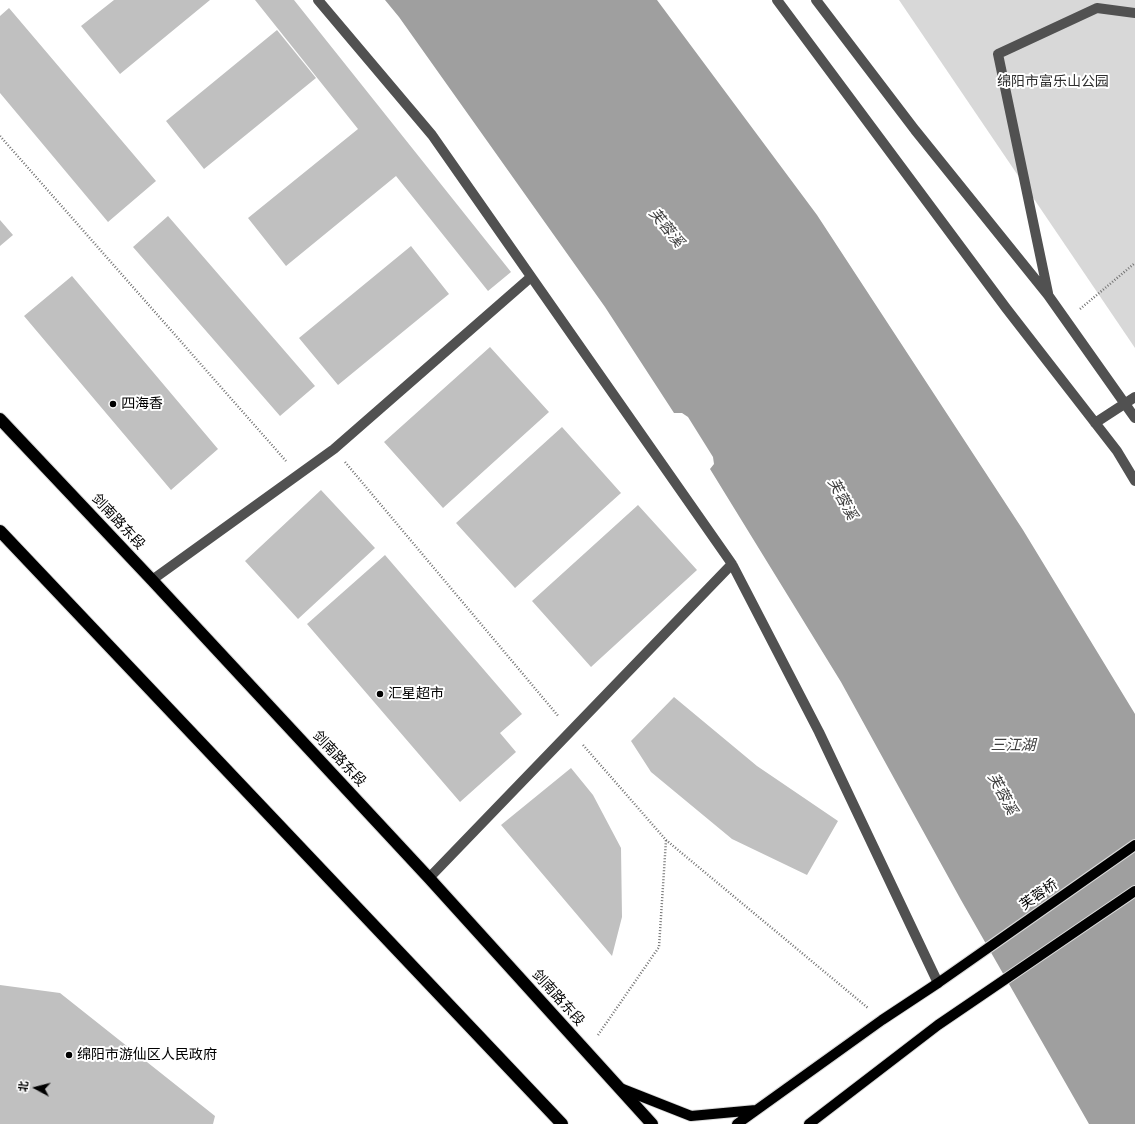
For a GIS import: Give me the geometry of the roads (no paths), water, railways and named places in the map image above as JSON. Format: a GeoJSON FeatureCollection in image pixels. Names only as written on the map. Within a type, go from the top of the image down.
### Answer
{"type":"FeatureCollection","features":[{"type":"Feature","properties":{"kind":"highway","name":"剑南路东段"},"geometry":{"type":"LineString","coordinates":[[0,419],[429,878],[652,1124]]}},
{"type":"Feature","properties":{"kind":"highway"},"geometry":{"type":"LineString","coordinates":[[0,531],[562,1124]]}},
{"type":"Feature","properties":{"kind":"main road","name":"芙蓉桥"},"geometry":{"type":"LineString","coordinates":[[737,1124],[882,1020],[938,983],[1135,845]]}},
{"type":"Feature","properties":{"kind":"main road"},"geometry":{"type":"LineString","coordinates":[[809,1124],[938,1025],[1135,891]]}},
{"type":"Feature","properties":{"kind":"main road"},"geometry":{"type":"LineString","coordinates":[[618,1087],[691,1116],[756,1110]]}},
{"type":"Feature","properties":{"kind":"street"},"geometry":{"type":"LineString","coordinates":[[318,0],[432,134],[732,564],[819,732],[938,983]]}},
{"type":"Feature","properties":{"kind":"street"},"geometry":{"type":"LineString","coordinates":[[777,0],[1006,308],[1117,451],[1135,481]]}},
{"type":"Feature","properties":{"kind":"street"},"geometry":{"type":"LineString","coordinates":[[816,0],[914,130],[1048,295],[1135,418]]}},
{"type":"Feature","properties":{"kind":"street"},"geometry":{"type":"LineString","coordinates":[[1048,295],[998,54],[1097,8],[1135,13]]}},
{"type":"Feature","properties":{"kind":"street"},"geometry":{"type":"LineString","coordinates":[[152,580],[334,449],[531,277]]}},
{"type":"Feature","properties":{"kind":"street"},"geometry":{"type":"LineString","coordinates":[[1095,423],[1135,397]]}},
{"type":"Feature","properties":{"kind":"street"},"geometry":{"type":"LineString","coordinates":[[429,878],[732,564]]}},
{"type":"Feature","properties":{"kind":"water","name":"三江湖"},"geometry":{"type":"Polygon","coordinates":[[[385,0],[657,0],[817,215],[1023,530],[1135,714],[1135,1124],[1089,1124],[961,900],[841,682],[710,469],[714,464],[713,457],[688,417],[682,413],[674,413],[605,307],[399,17],[385,0]]]}},
{"type":"Feature","properties":{"kind":"place","name":"四海香"},"geometry":{"type":"Point","coordinates":[113,404]}},
{"type":"Feature","properties":{"kind":"place","name":"汇星超市"},"geometry":{"type":"Point","coordinates":[380,694]}},
{"type":"Feature","properties":{"kind":"place","name":"绵阳市游仙区人民政府"},"geometry":{"type":"Point","coordinates":[69,1055]}},
{"type":"Feature","properties":{"kind":"park label","name":"绵阳市富乐山公园"},"geometry":{"type":"Point","coordinates":[1053,82]}},
{"type":"Feature","properties":{"kind":"water label","name":"芙蓉溪"},"geometry":{"type":"Point","coordinates":[666,228]}},
{"type":"Feature","properties":{"kind":"water label","name":"芙蓉溪"},"geometry":{"type":"Point","coordinates":[842,499]}},
{"type":"Feature","properties":{"kind":"water label","name":"芙蓉溪"},"geometry":{"type":"Point","coordinates":[1002,794]}}]}
